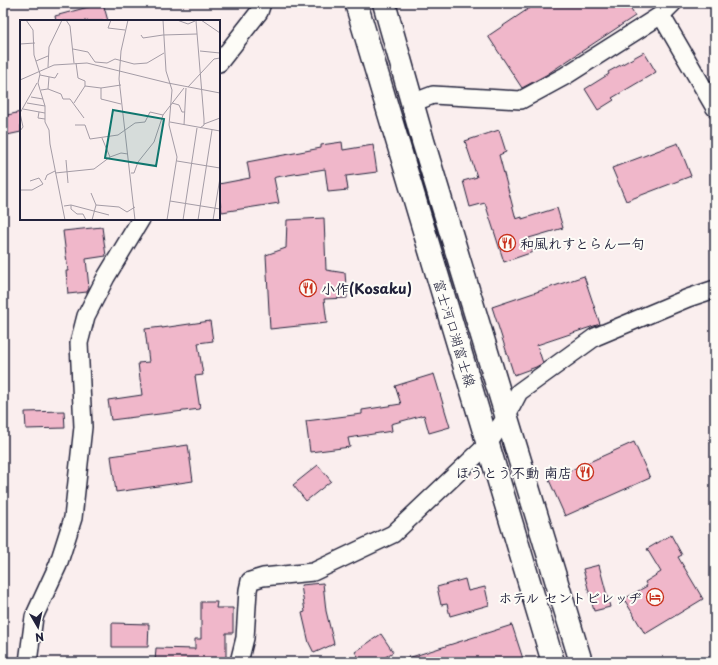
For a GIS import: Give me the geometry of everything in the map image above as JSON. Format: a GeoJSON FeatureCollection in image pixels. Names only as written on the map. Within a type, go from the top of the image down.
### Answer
{"type":"FeatureCollection","features":[{"type":"Feature","properties":{"kind":"main road","name":"富士河口湖富士線"},"geometry":{"type":"LineString","coordinates":[[356,3],[553,662]]}},
{"type":"Feature","properties":{"kind":"main road","name":"富士河口湖富士線"},"geometry":{"type":"LineString","coordinates":[[384,3],[412,103],[581,662]]}},
{"type":"Feature","properties":{"kind":"street"},"geometry":{"type":"LineString","coordinates":[[220,62],[259,12],[262,3]]}},
{"type":"Feature","properties":{"kind":"street"},"geometry":{"type":"LineString","coordinates":[[412,103],[433,95],[521,100],[565,76],[661,15],[673,3]]}},
{"type":"Feature","properties":{"kind":"street"},"geometry":{"type":"LineString","coordinates":[[661,15],[715,108]]}},
{"type":"Feature","properties":{"kind":"street"},"geometry":{"type":"LineString","coordinates":[[28,662],[34,617],[58,565],[73,518],[82,427],[79,343],[86,316],[106,277],[140,220]]}},
{"type":"Feature","properties":{"kind":"street"},"geometry":{"type":"LineString","coordinates":[[239,662],[244,638],[250,581],[263,577],[313,572],[392,534],[488,444],[506,417],[519,392],[596,337],[688,298],[715,289]]}},
{"type":"Feature","properties":{"kind":"building"},"geometry":{"type":"Polygon","coordinates":[[[103,3],[108,20],[56,20],[55,16],[103,3]]]}},
{"type":"Feature","properties":{"kind":"building"},"geometry":{"type":"Polygon","coordinates":[[[537,3],[627,3],[635,16],[546,75],[522,88],[488,36],[537,3]]]}},
{"type":"Feature","properties":{"kind":"building"},"geometry":{"type":"Polygon","coordinates":[[[644,52],[656,72],[612,98],[614,100],[598,110],[585,89],[609,74],[608,72],[644,52]]]}},
{"type":"Feature","properties":{"kind":"building"},"geometry":{"type":"Polygon","coordinates":[[[20,112],[20,132],[7,135],[3,116],[20,112]]]}},
{"type":"Feature","properties":{"kind":"building"},"geometry":{"type":"Polygon","coordinates":[[[499,130],[506,152],[499,155],[516,219],[522,217],[522,219],[557,208],[563,228],[529,238],[533,252],[504,262],[485,203],[470,207],[463,181],[477,177],[465,141],[499,130]]]}},
{"type":"Feature","properties":{"kind":"building"},"geometry":{"type":"Polygon","coordinates":[[[342,142],[343,150],[373,145],[377,172],[346,176],[348,190],[328,192],[325,169],[276,177],[274,178],[279,203],[222,212],[220,203],[220,184],[250,178],[247,162],[321,148],[321,145],[342,142]]]}},
{"type":"Feature","properties":{"kind":"building"},"geometry":{"type":"Polygon","coordinates":[[[678,143],[691,176],[626,201],[612,168],[678,143]]]}},
{"type":"Feature","properties":{"kind":"building"},"geometry":{"type":"Polygon","coordinates":[[[324,218],[326,270],[345,273],[347,298],[324,299],[327,323],[270,329],[266,255],[286,248],[287,220],[324,218]]]}},
{"type":"Feature","properties":{"kind":"building"},"geometry":{"type":"Polygon","coordinates":[[[102,227],[106,256],[86,259],[89,288],[87,292],[68,294],[66,271],[68,271],[63,231],[102,227]]]}},
{"type":"Feature","properties":{"kind":"building"},"geometry":{"type":"Polygon","coordinates":[[[584,276],[600,324],[537,345],[543,363],[514,375],[492,307],[584,276]]]}},
{"type":"Feature","properties":{"kind":"building"},"geometry":{"type":"Polygon","coordinates":[[[210,321],[213,341],[198,343],[203,375],[195,376],[200,409],[111,420],[108,400],[142,395],[138,363],[149,362],[145,329],[210,321]]]}},
{"type":"Feature","properties":{"kind":"building"},"geometry":{"type":"Polygon","coordinates":[[[434,374],[450,427],[429,433],[424,415],[391,424],[392,431],[348,438],[350,447],[310,452],[306,421],[362,414],[362,410],[401,404],[395,386],[434,374]]]}},
{"type":"Feature","properties":{"kind":"building"},"geometry":{"type":"Polygon","coordinates":[[[64,411],[65,428],[26,429],[25,412],[64,411]]]}},
{"type":"Feature","properties":{"kind":"building"},"geometry":{"type":"Polygon","coordinates":[[[634,442],[650,478],[565,516],[549,480],[634,442]]]}},
{"type":"Feature","properties":{"kind":"building"},"geometry":{"type":"Polygon","coordinates":[[[188,445],[193,481],[116,492],[111,456],[188,445]]]}},
{"type":"Feature","properties":{"kind":"building"},"geometry":{"type":"Polygon","coordinates":[[[318,465],[331,481],[306,501],[293,485],[318,465]]]}},
{"type":"Feature","properties":{"kind":"building"},"geometry":{"type":"Polygon","coordinates":[[[671,535],[682,555],[678,557],[703,599],[645,634],[624,599],[647,586],[645,582],[661,572],[647,549],[671,535]]]}},
{"type":"Feature","properties":{"kind":"building"},"geometry":{"type":"Polygon","coordinates":[[[599,565],[610,607],[594,611],[583,569],[599,565]]]}},
{"type":"Feature","properties":{"kind":"building"},"geometry":{"type":"Polygon","coordinates":[[[465,579],[468,591],[485,587],[489,605],[450,616],[447,604],[441,605],[437,587],[465,579]]]}},
{"type":"Feature","properties":{"kind":"building"},"geometry":{"type":"Polygon","coordinates":[[[323,583],[326,611],[334,644],[314,653],[309,643],[302,613],[305,612],[301,585],[323,583]]]}},
{"type":"Feature","properties":{"kind":"building"},"geometry":{"type":"Polygon","coordinates":[[[201,602],[217,602],[216,608],[233,608],[233,633],[226,633],[226,662],[155,662],[156,648],[195,649],[195,639],[201,639],[201,602]]]}},
{"type":"Feature","properties":{"kind":"building"},"geometry":{"type":"Polygon","coordinates":[[[112,623],[149,624],[148,647],[112,647],[112,623]]]}},
{"type":"Feature","properties":{"kind":"building"},"geometry":{"type":"Polygon","coordinates":[[[512,625],[524,662],[405,662],[405,659],[512,625]]]}},
{"type":"Feature","properties":{"kind":"building"},"geometry":{"type":"Polygon","coordinates":[[[381,634],[393,652],[378,662],[362,662],[355,652],[381,634]]]}},
{"type":"Feature","properties":{"kind":"place","name":"和風れすとらん一句"},"geometry":{"type":"Point","coordinates":[507,243]}},
{"type":"Feature","properties":{"kind":"place","name":"小作(Kosaku)"},"geometry":{"type":"Point","coordinates":[308,288]}},
{"type":"Feature","properties":{"kind":"place","name":"ほうとう不動 南店"},"geometry":{"type":"Point","coordinates":[585,472]}},
{"type":"Feature","properties":{"kind":"place","name":"ホテル セントビレッヂ"},"geometry":{"type":"Point","coordinates":[655,597]}}]}
